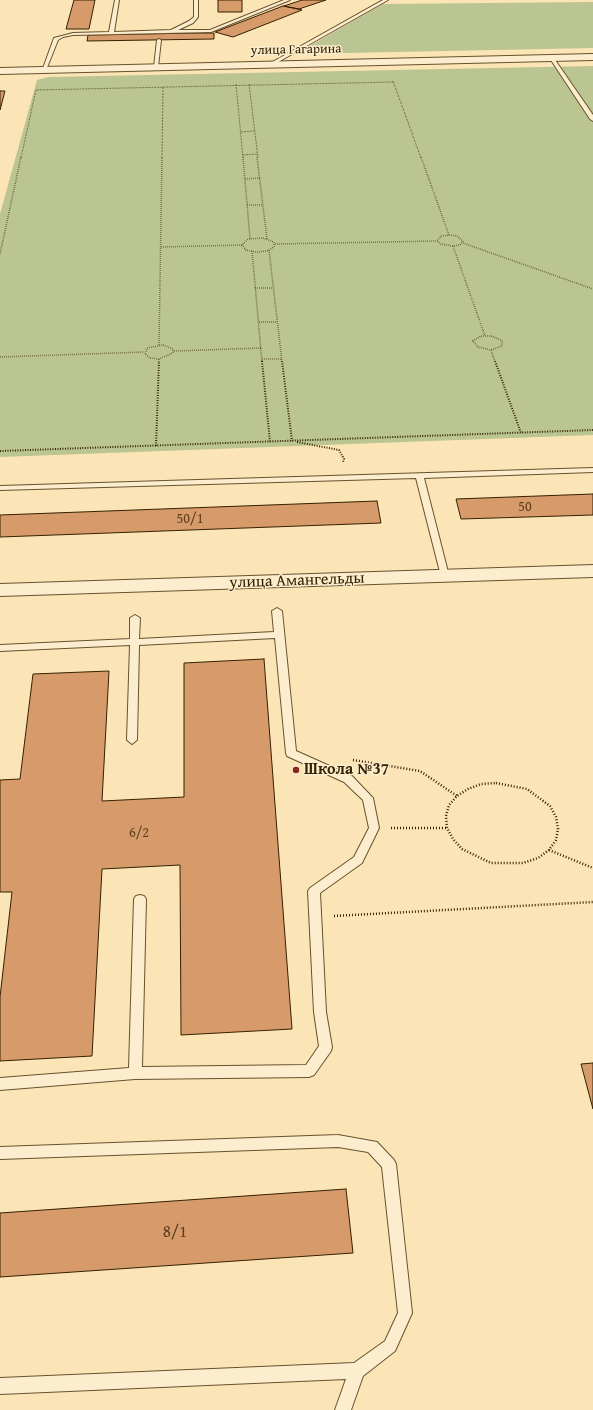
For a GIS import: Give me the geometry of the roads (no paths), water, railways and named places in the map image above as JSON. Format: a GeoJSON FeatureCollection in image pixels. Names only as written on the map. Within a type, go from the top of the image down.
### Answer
{"type":"FeatureCollection","features":[{"type":"Feature","properties":{"kind":"street","name":"улица Гагарина"},"geometry":{"type":"LineString","coordinates":[[0,71],[593,57]]}},
{"type":"Feature","properties":{"kind":"street","name":"улица Амангельды"},"geometry":{"type":"LineString","coordinates":[[0,590],[593,571]]}},
{"type":"Feature","properties":{"kind":"lane"},"geometry":{"type":"LineString","coordinates":[[112,33],[117,0]]}},
{"type":"Feature","properties":{"kind":"lane"},"geometry":{"type":"LineString","coordinates":[[161,34],[171,32],[191,22],[196,17],[196,0]]}},
{"type":"Feature","properties":{"kind":"lane"},"geometry":{"type":"LineString","coordinates":[[44,70],[56,39],[73,34],[210,31],[288,0]]}},
{"type":"Feature","properties":{"kind":"lane"},"geometry":{"type":"LineString","coordinates":[[270,64],[378,2],[386,0]]}},
{"type":"Feature","properties":{"kind":"lane"},"geometry":{"type":"LineString","coordinates":[[160,40],[160,67]]}},
{"type":"Feature","properties":{"kind":"lane"},"geometry":{"type":"LineString","coordinates":[[551,58],[593,119]]}},
{"type":"Feature","properties":{"kind":"lane"},"geometry":{"type":"LineString","coordinates":[[0,488],[593,470]]}},
{"type":"Feature","properties":{"kind":"lane"},"geometry":{"type":"LineString","coordinates":[[419,475],[445,576]]}},
{"type":"Feature","properties":{"kind":"lane"},"geometry":{"type":"LineString","coordinates":[[0,1084],[135,1073],[309,1071],[326,1047],[320,1012],[314,891],[358,860],[374,828],[368,798],[348,779],[291,753],[277,611]]}},
{"type":"Feature","properties":{"kind":"lane"},"geometry":{"type":"LineString","coordinates":[[132,740],[135,618]]}},
{"type":"Feature","properties":{"kind":"lane"},"geometry":{"type":"LineString","coordinates":[[0,648],[279,635]]}},
{"type":"Feature","properties":{"kind":"lane"},"geometry":{"type":"LineString","coordinates":[[135,1073],[140,899]]}},
{"type":"Feature","properties":{"kind":"lane"},"geometry":{"type":"LineString","coordinates":[[0,1153],[338,1141],[372,1146],[389,1164],[405,1313],[390,1346],[357,1371],[343,1410]]}},
{"type":"Feature","properties":{"kind":"lane"},"geometry":{"type":"LineString","coordinates":[[0,1386],[357,1371]]}},
{"type":"Feature","properties":{"kind":"place","name":"Школа №37"},"geometry":{"type":"Point","coordinates":[296,770]}}]}
